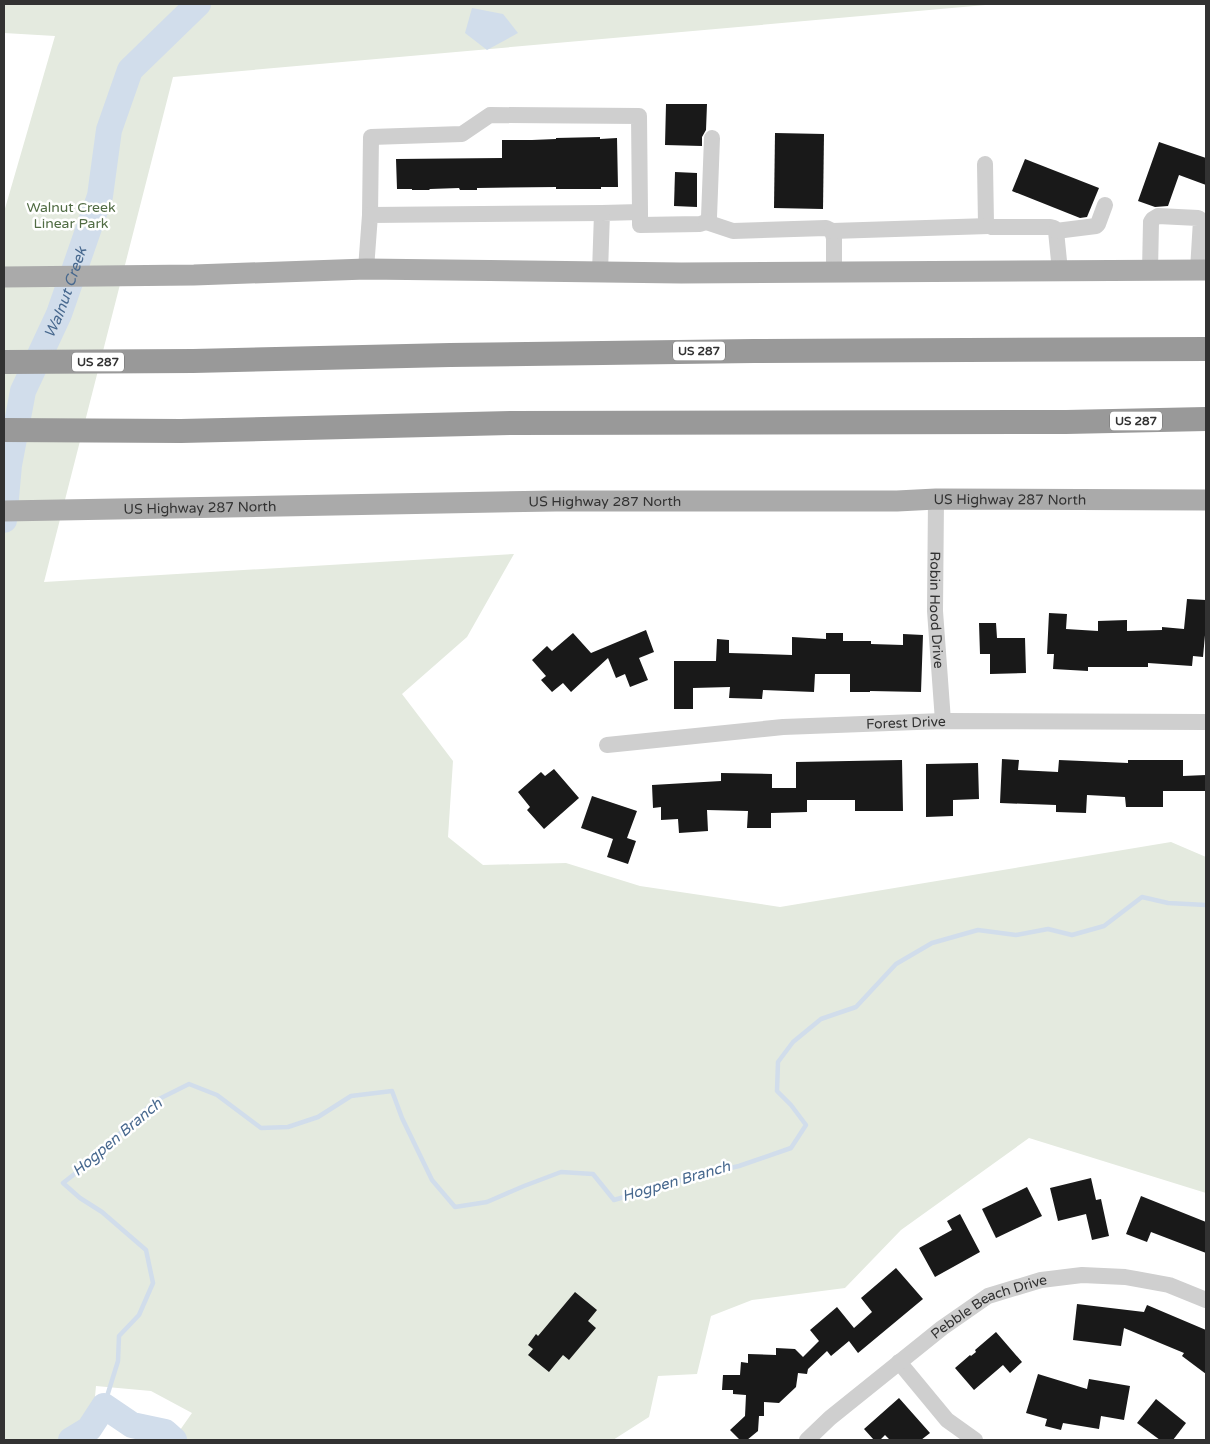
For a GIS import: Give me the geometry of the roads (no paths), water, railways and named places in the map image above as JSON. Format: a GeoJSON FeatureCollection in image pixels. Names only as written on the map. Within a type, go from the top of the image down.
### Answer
{"type":"FeatureCollection","features":[{"type":"Feature","properties":{"kind":"highway","name":"US 287"},"geometry":{"type":"LineString","coordinates":[[4,362],[193,361],[754,350],[1206,349]]}},
{"type":"Feature","properties":{"kind":"highway","name":"US 287"},"geometry":{"type":"LineString","coordinates":[[4,430],[182,431],[513,423],[1066,422],[1206,419]]}},
{"type":"Feature","properties":{"kind":"main road"},"geometry":{"type":"LineString","coordinates":[[4,277],[366,269],[834,273],[1202,270]]}},
{"type":"Feature","properties":{"kind":"main road","name":"US Highway 287 North"},"geometry":{"type":"LineString","coordinates":[[4,511],[556,501],[1206,500]]}},
{"type":"Feature","properties":{"kind":"street"},"geometry":{"type":"LineString","coordinates":[[366,269],[370,215],[371,137],[462,134],[490,115],[640,116],[640,225],[700,224],[706,222],[733,230],[826,228],[832,231],[1050,226],[1056,231],[1060,271]]}},
{"type":"Feature","properties":{"kind":"street"},"geometry":{"type":"LineString","coordinates":[[706,222],[709,217],[712,138]]}},
{"type":"Feature","properties":{"kind":"street"},"geometry":{"type":"LineString","coordinates":[[985,164],[986,224],[989,226]]}},
{"type":"Feature","properties":{"kind":"street"},"geometry":{"type":"LineString","coordinates":[[1056,231],[1096,226],[1105,205]]}},
{"type":"Feature","properties":{"kind":"street"},"geometry":{"type":"LineString","coordinates":[[370,215],[640,212]]}},
{"type":"Feature","properties":{"kind":"street"},"geometry":{"type":"LineString","coordinates":[[600,272],[602,213]]}},
{"type":"Feature","properties":{"kind":"street"},"geometry":{"type":"LineString","coordinates":[[1150,270],[1151,222],[1158,216],[1203,218],[1202,270]]}},
{"type":"Feature","properties":{"kind":"street"},"geometry":{"type":"LineString","coordinates":[[832,231],[834,238],[834,273]]}},
{"type":"Feature","properties":{"kind":"street","name":"Robin Hood Drive"},"geometry":{"type":"LineString","coordinates":[[936,499],[935,611],[943,721]]}},
{"type":"Feature","properties":{"kind":"street","name":"Forest Drive"},"geometry":{"type":"LineString","coordinates":[[607,744],[783,727],[943,721],[1206,722]]}},
{"type":"Feature","properties":{"kind":"street","name":"Pebble Beach Drive"},"geometry":{"type":"LineString","coordinates":[[807,1440],[830,1418],[899,1362],[942,1328],[988,1296],[1041,1280],[1082,1275],[1125,1277],[1169,1285],[1206,1300]]}},
{"type":"Feature","properties":{"kind":"street"},"geometry":{"type":"LineString","coordinates":[[899,1362],[947,1420],[975,1440]]}},
{"type":"Feature","properties":{"kind":"water"},"geometry":{"type":"Polygon","coordinates":[[[472,8],[503,14],[518,33],[487,50],[465,33],[472,8]]]}},
{"type":"Feature","properties":{"kind":"waterway","name":"Walnut Creek"},"geometry":{"type":"LineString","coordinates":[[4,520],[9,465],[23,391],[59,314],[100,196],[109,130],[130,70],[198,4]]}},
{"type":"Feature","properties":{"kind":"waterway","name":"Hogpen Branch"},"geometry":{"type":"LineString","coordinates":[[104,1406],[118,1361],[119,1336],[139,1315],[153,1283],[146,1250],[102,1212],[80,1198],[63,1183],[86,1165],[155,1101],[189,1084],[217,1095],[261,1128],[288,1127],[318,1117],[351,1096],[392,1091],[402,1118],[432,1180],[455,1207],[487,1202],[561,1172],[593,1174],[614,1200],[692,1177],[739,1166],[791,1148],[806,1125],[791,1105],[777,1091],[778,1062],[793,1042],[821,1019],[856,1007],[896,964],[932,943],[978,930],[1016,935],[1048,929],[1072,935],[1104,926],[1142,897],[1168,903],[1206,905]]}},
{"type":"Feature","properties":{"kind":"waterway","name":"Walnut Creek"},"geometry":{"type":"LineString","coordinates":[[71,1440],[89,1429],[104,1406],[132,1425],[165,1432],[174,1440]]}},
{"type":"Feature","properties":{"kind":"park label","name":"Walnut Creek Linear Park"},"geometry":{"type":"Point","coordinates":[71,216]}}]}
